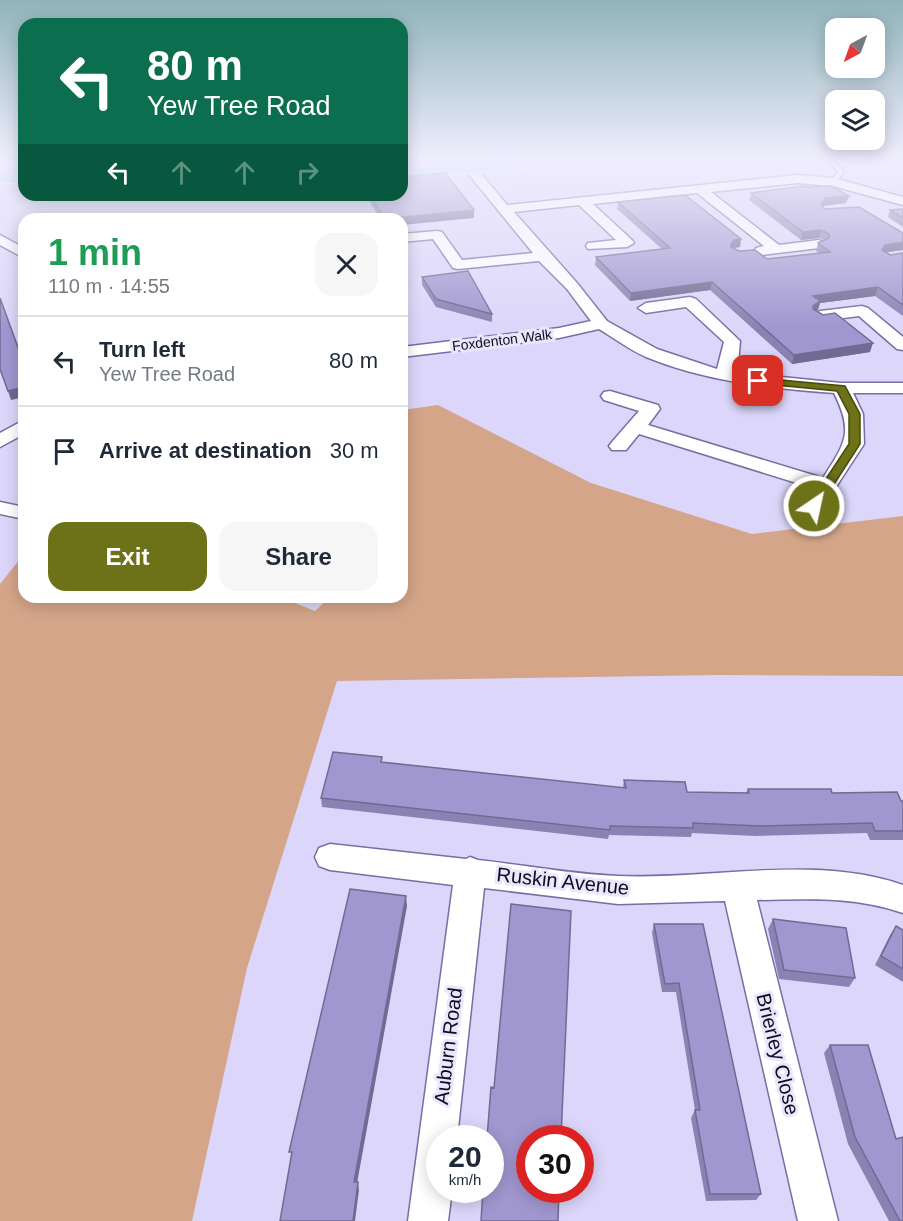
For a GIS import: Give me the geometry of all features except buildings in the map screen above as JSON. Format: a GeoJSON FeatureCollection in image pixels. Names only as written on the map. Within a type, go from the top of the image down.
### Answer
{"type":"FeatureCollection","features":[{"type":"Feature","properties":{"kind":"street"},"geometry":{"type":"LineString","coordinates":[[510,215],[543,256],[572,286],[601,324],[651,353],[722,376],[776,384],[841,388],[903,388]]}},
{"type":"Feature","properties":{"kind":"street"},"geometry":{"type":"LineString","coordinates":[[593,246],[627,243],[597,215]]}},
{"type":"Feature","properties":{"kind":"street"},"geometry":{"type":"LineString","coordinates":[[732,215],[776,249]]}},
{"type":"Feature","properties":{"kind":"street"},"geometry":{"type":"LineString","coordinates":[[408,237],[437,235],[458,265],[543,256]]}},
{"type":"Feature","properties":{"kind":"street"},"geometry":{"type":"LineString","coordinates":[[0,239],[18,250]]}},
{"type":"Feature","properties":{"kind":"street"},"geometry":{"type":"LineString","coordinates":[[747,252],[819,244]]}},
{"type":"Feature","properties":{"kind":"street"},"geometry":{"type":"LineString","coordinates":[[646,308],[690,302],[732,341],[729,364],[722,376]]}},
{"type":"Feature","properties":{"kind":"street"},"geometry":{"type":"LineString","coordinates":[[820,316],[862,311],[903,345]]}},
{"type":"Feature","properties":{"kind":"street","name":"Foxdenton Walk"},"geometry":{"type":"LineString","coordinates":[[408,351],[559,333],[601,324]]}},
{"type":"Feature","properties":{"kind":"street"},"geometry":{"type":"LineString","coordinates":[[814,506],[854,444],[854,414],[841,388]]}},
{"type":"Feature","properties":{"kind":"street"},"geometry":{"type":"LineString","coordinates":[[610,396],[651,409],[619,446]]}},
{"type":"Feature","properties":{"kind":"street"},"geometry":{"type":"LineString","coordinates":[[635,428],[828,486]]}},
{"type":"Feature","properties":{"kind":"street"},"geometry":{"type":"LineString","coordinates":[[2,437],[18,429]]}},
{"type":"Feature","properties":{"kind":"street"},"geometry":{"type":"LineString","coordinates":[[0,508],[18,512]]}},
{"type":"Feature","properties":{"kind":"street","name":"Ruskin Avenue"},"geometry":{"type":"LineString","coordinates":[[330,856],[618,890],[827,885],[877,890],[903,899]]}},
{"type":"Feature","properties":{"kind":"street","name":"Auburn Road"},"geometry":{"type":"LineString","coordinates":[[428,1221],[470,871]]}},
{"type":"Feature","properties":{"kind":"street","name":"Brierley Close"},"geometry":{"type":"LineString","coordinates":[[738,886],[818,1221]]}},
{"type":"Feature","properties":{"kind":"shaded area"},"geometry":{"type":"Polygon","coordinates":[[[438,405],[591,483],[752,534],[903,516],[903,676],[719,675],[337,681],[247,968],[192,1221],[0,1221],[0,584],[18,562],[18,603],[295,603],[315,611],[324,603],[408,603],[408,409],[438,405]]]}},
{"type":"Feature","properties":{"kind":"route"},"geometry":{"type":"LineString","coordinates":[[758,381],[841,388],[854,414],[854,444],[814,506]]}}]}
